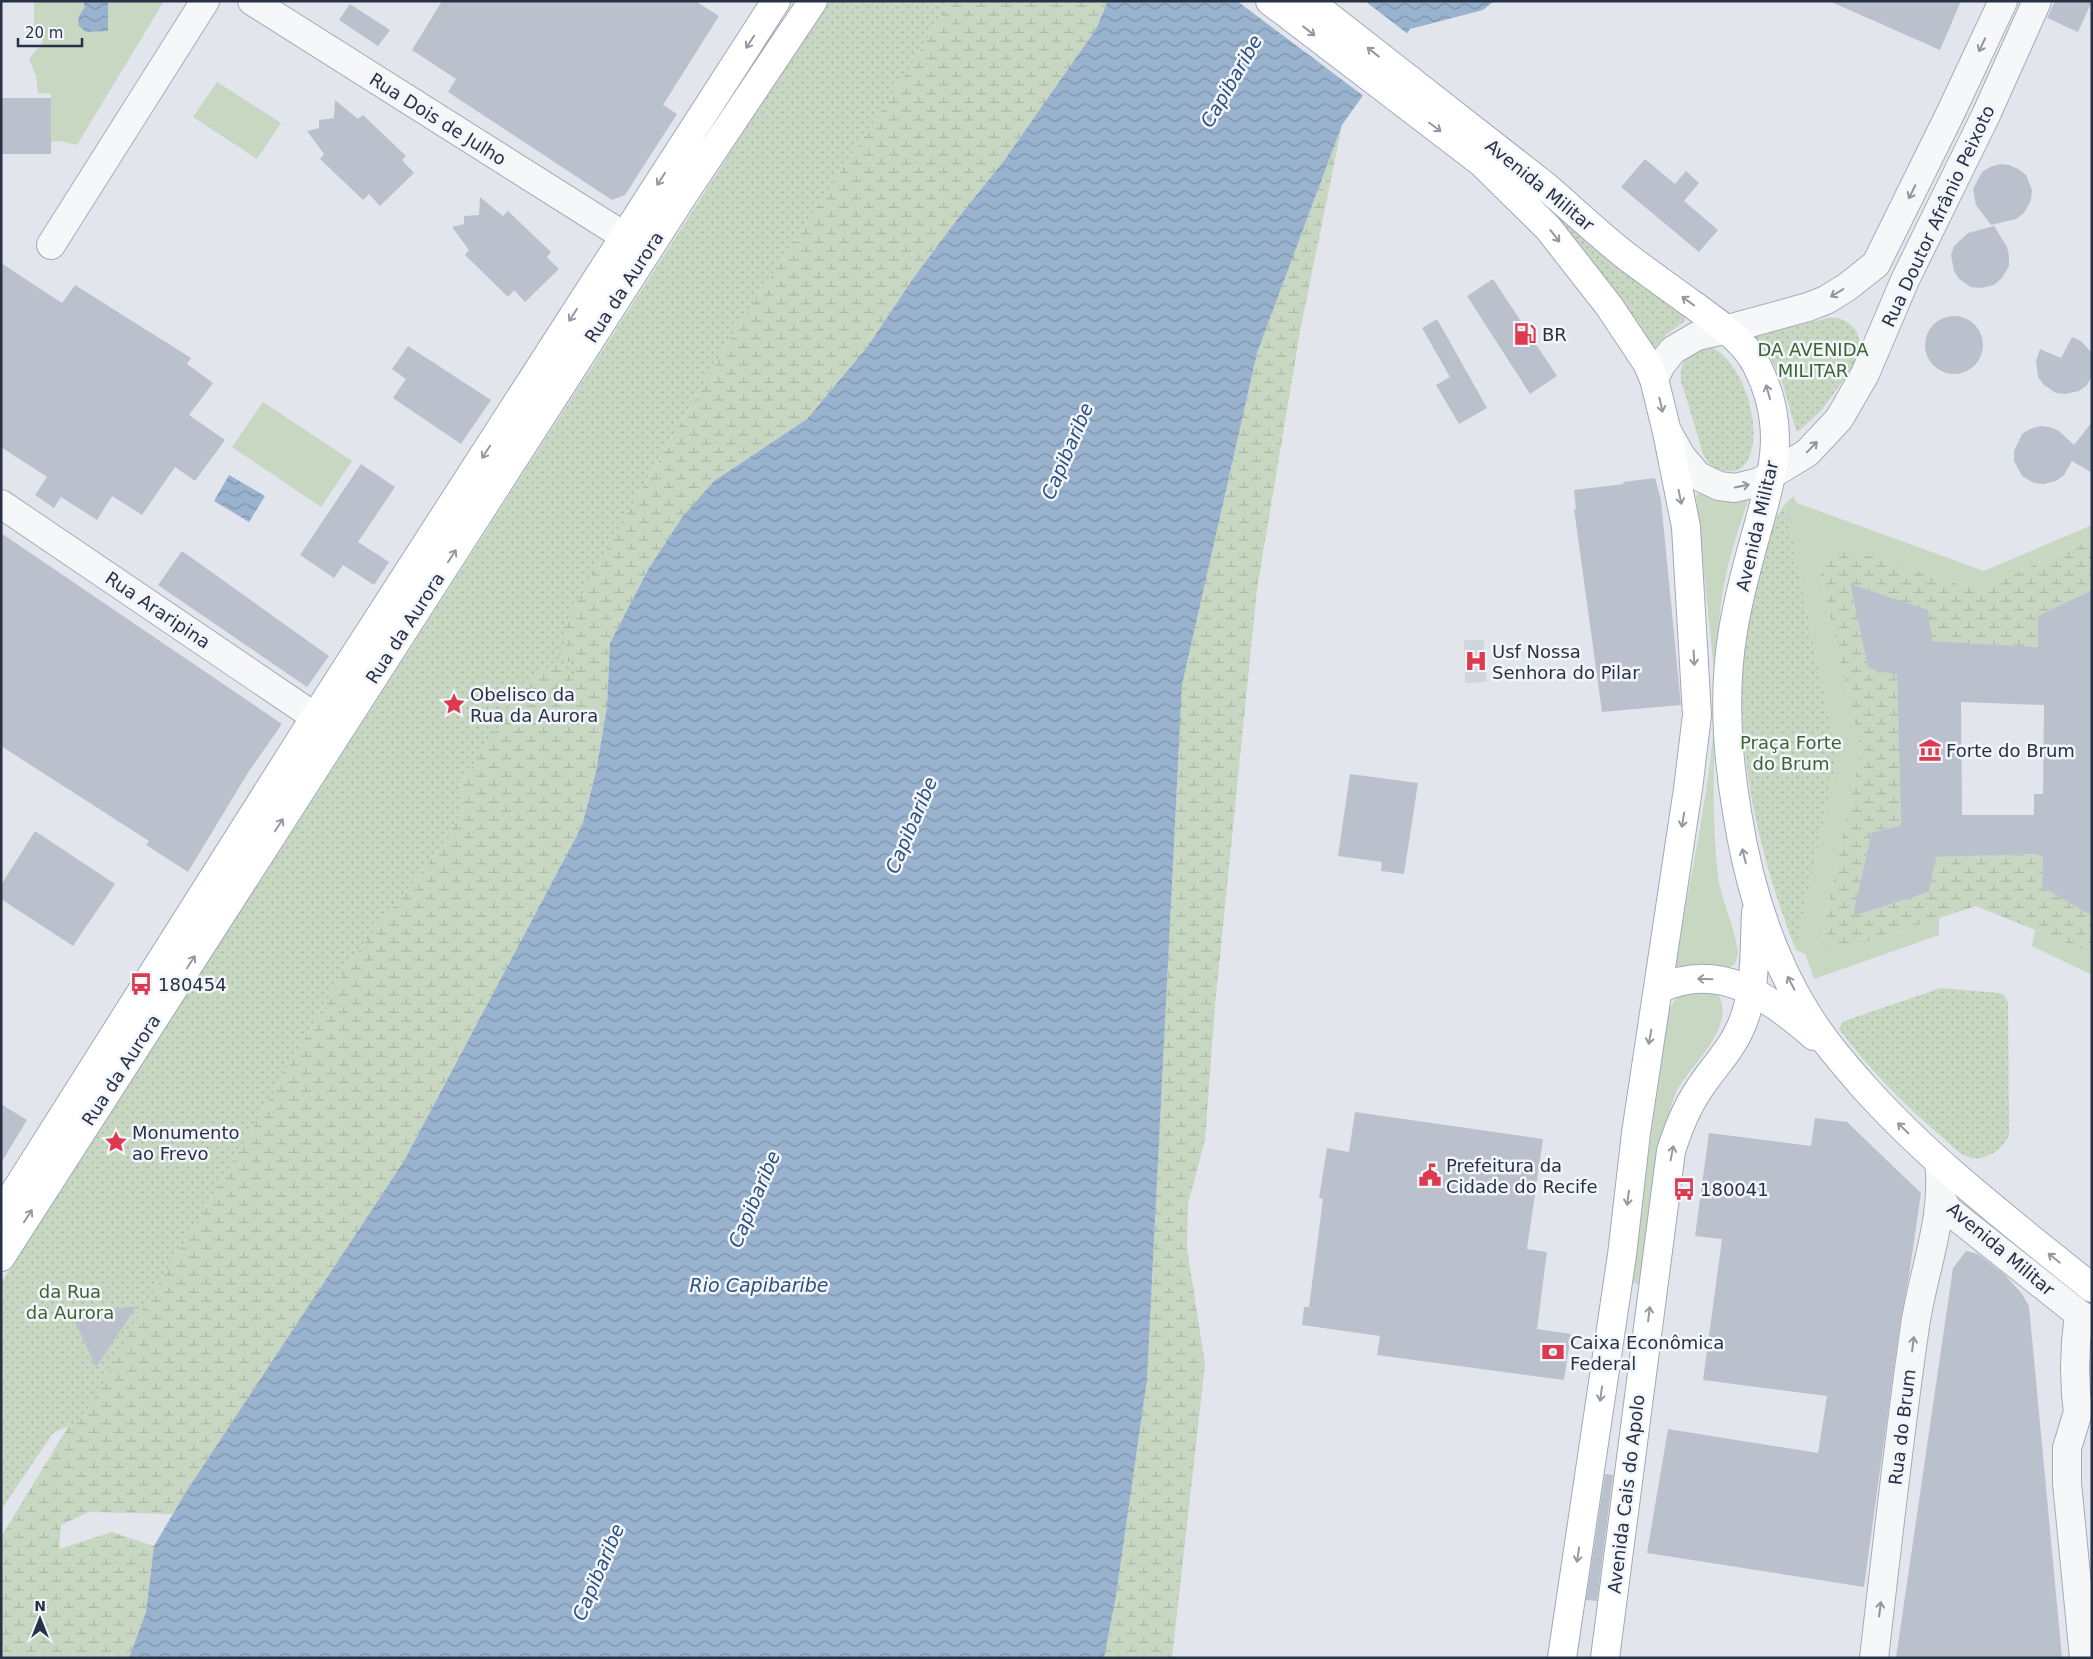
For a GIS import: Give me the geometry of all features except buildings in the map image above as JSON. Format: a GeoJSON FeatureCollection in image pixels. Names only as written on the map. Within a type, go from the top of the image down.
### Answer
{"type":"FeatureCollection","features":[{"type":"Feature","properties":{"kind":"main road","name":"Rua da Aurora"},"geometry":{"type":"LineString","coordinates":[[1,1214],[315,717],[776,1]]}},
{"type":"Feature","properties":{"kind":"main road","name":"Rua da Aurora"},"geometry":{"type":"LineString","coordinates":[[1,1257],[684,194],[813,1]]}},
{"type":"Feature","properties":{"kind":"main road"},"geometry":{"type":"LineString","coordinates":[[1270,1],[1404,90]]}},
{"type":"Feature","properties":{"kind":"main road"},"geometry":{"type":"LineString","coordinates":[[1310,1],[1404,90]]}},
{"type":"Feature","properties":{"kind":"main road","name":"Avenida Militar"},"geometry":{"type":"LineString","coordinates":[[1404,90],[1546,188],[1626,256],[1728,330],[1755,361],[1768,391],[1776,431],[1772,475],[1755,537],[1733,632],[1727,704],[1732,783],[1743,851],[1756,903],[1780,962],[1806,1012],[1835,1054],[1887,1112],[1938,1162],[1972,1192],[2092,1288]]}},
{"type":"Feature","properties":{"kind":"main road","name":"Avenida Militar"},"geometry":{"type":"LineString","coordinates":[[1404,90],[1548,228],[1609,306],[1647,363],[1654,379],[1667,432],[1686,527],[1697,716],[1659,989]]}},
{"type":"Feature","properties":{"kind":"main road","name":"Avenida Cais do Apolo"},"geometry":{"type":"LineString","coordinates":[[1605,1658],[1671,1150],[1682,1116],[1737,1036],[1745,1017],[1752,990],[1756,903]]}},
{"type":"Feature","properties":{"kind":"main road","name":"Avenida Militar"},"geometry":{"type":"LineString","coordinates":[[1659,989],[1676,981],[1716,979],[1752,990],[1796,1021],[1835,1054]]}},
{"type":"Feature","properties":{"kind":"main road","name":"Avenida Cais do Apolo"},"geometry":{"type":"LineString","coordinates":[[1562,1658],[1622,1255],[1648,1052],[1659,989]]}},
{"type":"Feature","properties":{"kind":"street"},"geometry":{"type":"LineString","coordinates":[[51,245],[205,1]]}},
{"type":"Feature","properties":{"kind":"street","name":"Rua Dois de Julho"},"geometry":{"type":"LineString","coordinates":[[252,1],[624,236]]}},
{"type":"Feature","properties":{"kind":"street","name":"Rua Doutor Afrânio Peixoto"},"geometry":{"type":"LineString","coordinates":[[1654,379],[1660,365],[1673,350],[1697,336],[1728,330],[1826,300],[1862,276],[1876,264],[1952,112],[2003,1]]}},
{"type":"Feature","properties":{"kind":"street","name":"Rua Doutor Afrânio Peixoto"},"geometry":{"type":"LineString","coordinates":[[1667,432],[1681,456],[1698,476],[1719,486],[1735,488],[1759,482],[1807,453],[1839,419],[1865,374],[1905,280],[1986,115],[2038,1]]}},
{"type":"Feature","properties":{"kind":"street","name":"Rua Araripina"},"geometry":{"type":"LineString","coordinates":[[1,504],[315,717]]}},
{"type":"Feature","properties":{"kind":"street","name":"Avenida Militar"},"geometry":{"type":"LineString","coordinates":[[1938,1162],[1941,1198],[1948,1210],[2085,1317]]}},
{"type":"Feature","properties":{"kind":"street","name":"Rua do Brum"},"geometry":{"type":"LineString","coordinates":[[1874,1658],[1915,1324],[1941,1198]]}},
{"type":"Feature","properties":{"kind":"street"},"geometry":{"type":"LineString","coordinates":[[2084,1658],[2067,1483],[2067,1448],[2085,1417],[2076,1394],[2075,1368],[2085,1317]]}},
{"type":"Feature","properties":{"kind":"shaded area","name":"Usf Nossa Senhora do Pilar"},"geometry":{"type":"Polygon","coordinates":[[[1464,640],[1484,640],[1484,655],[1487,656],[1487,667],[1485,667],[1487,682],[1465,683],[1464,640]]]}},
{"type":"Feature","properties":{"kind":"green space"},"geometry":{"type":"Polygon","coordinates":[[[34,1],[164,1],[77,145],[61,141],[51,142],[51,94],[38,93],[36,76],[29,59],[42,43],[44,36],[34,32],[34,1]]]}},
{"type":"Feature","properties":{"kind":"green space","name":"da Rua da Aurora"},"geometry":{"type":"Polygon","coordinates":[[[828,1],[950,1],[905,75],[736,329],[616,532],[563,628],[567,644],[558,655],[568,662],[571,660],[578,665],[573,675],[564,669],[566,666],[554,661],[548,668],[532,675],[459,787],[463,806],[458,818],[438,851],[349,963],[203,1212],[142,1310],[98,1392],[80,1421],[53,1433],[1,1510],[1,1283],[828,1]]]}},
{"type":"Feature","properties":{"kind":"green space"},"geometry":{"type":"Polygon","coordinates":[[[950,1],[1108,1],[1096,29],[1003,162],[912,280],[868,346],[807,419],[714,481],[683,516],[649,568],[610,643],[607,707],[596,772],[582,826],[404,1161],[172,1514],[89,1512],[61,1525],[59,1549],[112,1532],[154,1546],[146,1612],[129,1658],[1,1658],[1,1537],[203,1212],[349,963],[438,851],[463,807],[459,788],[646,482],[736,329],[905,75],[950,1]]]}},
{"type":"Feature","properties":{"kind":"green space"},"geometry":{"type":"Polygon","coordinates":[[[217,82],[281,123],[257,159],[193,117],[217,82]]]}},
{"type":"Feature","properties":{"kind":"green space"},"geometry":{"type":"Polygon","coordinates":[[[1342,125],[1301,326],[1257,589],[1215,1006],[1205,1140],[1188,1204],[1187,1248],[1205,1364],[1172,1658],[1104,1658],[1116,1596],[1147,1380],[1182,685],[1257,353],[1342,125]]]}},
{"type":"Feature","properties":{"kind":"green space"},"geometry":{"type":"Polygon","coordinates":[[[1541,201],[1686,314],[1685,321],[1667,334],[1653,350],[1578,243],[1541,201]]]}},
{"type":"Feature","properties":{"kind":"green space","name":"DA AVENIDA MILITAR"},"geometry":{"type":"Polygon","coordinates":[[[1828,318],[1844,320],[1855,330],[1860,343],[1858,360],[1821,411],[1799,431],[1796,431],[1782,381],[1769,355],[1755,336],[1828,318]]]}},
{"type":"Feature","properties":{"kind":"green space","name":"DA AVENIDA MILITAR"},"geometry":{"type":"Polygon","coordinates":[[[1711,347],[1732,366],[1741,380],[1752,413],[1753,445],[1749,458],[1736,471],[1721,470],[1713,467],[1704,456],[1681,382],[1682,368],[1687,357],[1704,348],[1711,347]]]}},
{"type":"Feature","properties":{"kind":"green space"},"geometry":{"type":"Polygon","coordinates":[[[263,402],[352,461],[321,507],[232,447],[263,402]]]}},
{"type":"Feature","properties":{"kind":"green space"},"geometry":{"type":"Polygon","coordinates":[[[1699,493],[1717,500],[1747,499],[1748,501],[1727,569],[1718,636],[1714,774],[1715,836],[1718,876],[1738,953],[1735,964],[1728,969],[1704,965],[1679,968],[1675,965],[1706,793],[1716,690],[1696,496],[1699,493]]]}},
{"type":"Feature","properties":{"kind":"green space"},"geometry":{"type":"Polygon","coordinates":[[[1793,496],[1797,503],[1984,571],[2092,525],[2092,539],[1977,590],[1851,550],[1819,569],[1861,751],[1822,933],[1823,938],[1840,951],[1939,918],[1939,935],[1814,979],[1805,954],[1796,950],[1837,756],[1785,504],[1793,496]]]}},
{"type":"Feature","properties":{"kind":"green space","name":"Praça Forte do Brum"},"geometry":{"type":"Polygon","coordinates":[[[1785,504],[1837,756],[1796,950],[1782,912],[1759,835],[1745,755],[1742,715],[1746,634],[1759,567],[1774,523],[1785,504]]]}},
{"type":"Feature","properties":{"kind":"green space"},"geometry":{"type":"Polygon","coordinates":[[[2092,539],[2092,590],[2038,616],[2038,647],[1932,641],[1850,585],[1868,667],[1897,675],[1901,825],[1871,833],[1853,916],[1929,892],[1936,857],[2043,854],[2042,887],[2092,916],[2092,953],[1976,906],[1839,951],[1828,945],[1822,933],[1861,751],[1819,569],[1821,564],[1827,556],[1835,552],[1851,550],[1977,590],[2092,539]]]}},
{"type":"Feature","properties":{"kind":"green space"},"geometry":{"type":"Polygon","coordinates":[[[2035,930],[2092,953],[2092,975],[2032,946],[2035,930]]]}},
{"type":"Feature","properties":{"kind":"green space"},"geometry":{"type":"Polygon","coordinates":[[[1691,988],[1718,994],[1722,1006],[1722,1019],[1717,1032],[1702,1057],[1677,1090],[1673,1102],[1657,1175],[1642,1285],[1630,1282],[1669,1010],[1677,996],[1691,988]]]}},
{"type":"Feature","properties":{"kind":"green space"},"geometry":{"type":"Polygon","coordinates":[[[1941,988],[1999,993],[2003,994],[2008,1002],[2009,1134],[1997,1150],[1985,1157],[1972,1158],[1953,1147],[1888,1086],[1839,1029],[1842,1023],[1847,1020],[1941,988]]]}},
{"type":"Feature","properties":{"kind":"water"},"geometry":{"type":"Polygon","coordinates":[[[83,1],[108,1],[108,31],[86,32],[78,25],[79,16],[85,7],[83,1]]]}},
{"type":"Feature","properties":{"kind":"water","name":"Rio Capibaribe"},"geometry":{"type":"Polygon","coordinates":[[[1108,1],[1494,1],[1483,10],[1410,29],[1342,125],[1257,353],[1182,685],[1147,1380],[1116,1596],[1104,1658],[129,1658],[146,1612],[154,1546],[184,1495],[404,1161],[582,826],[596,772],[607,707],[610,643],[649,568],[683,516],[714,481],[807,419],[868,346],[912,280],[1003,162],[1096,29],[1108,1]]]}},
{"type":"Feature","properties":{"kind":"water"},"geometry":{"type":"Polygon","coordinates":[[[229,475],[265,496],[249,522],[214,501],[229,475]]]}},
{"type":"Feature","properties":{"kind":"pier"},"geometry":{"type":"Polygon","coordinates":[[[1237,1],[1365,1],[1409,35],[1365,97],[1237,1]]]}},
{"type":"Feature","properties":{"kind":"place","name":"BR"},"geometry":{"type":"Point","coordinates":[1525,334]}},
{"type":"Feature","properties":{"kind":"place","name":"Usf Nossa Senhora do Pilar"},"geometry":{"type":"Point","coordinates":[1476,661]}},
{"type":"Feature","properties":{"kind":"place","name":"Obelisco da Rua da Aurora"},"geometry":{"type":"Point","coordinates":[454,704]}},
{"type":"Feature","properties":{"kind":"place","name":"Forte do Brum"},"geometry":{"type":"Point","coordinates":[1930,750]}},
{"type":"Feature","properties":{"kind":"place","name":"180454"},"geometry":{"type":"Point","coordinates":[141,984]}},
{"type":"Feature","properties":{"kind":"place","name":"Monumento ao Frevo"},"geometry":{"type":"Point","coordinates":[116,1142]}},
{"type":"Feature","properties":{"kind":"place","name":"Prefeitura da Cidade do Recife"},"geometry":{"type":"Point","coordinates":[1430,1175]}},
{"type":"Feature","properties":{"kind":"place","name":"180041"},"geometry":{"type":"Point","coordinates":[1684,1189]}},
{"type":"Feature","properties":{"kind":"place","name":"Caixa Econômica Federal"},"geometry":{"type":"Point","coordinates":[1553,1352]}},
{"type":"Feature","properties":{"kind":"water label","name":"Capibaribe"},"geometry":{"type":"Point","coordinates":[1231,81]}},
{"type":"Feature","properties":{"kind":"water label","name":"Capibaribe"},"geometry":{"type":"Point","coordinates":[1067,451]}},
{"type":"Feature","properties":{"kind":"water label","name":"Capibaribe"},"geometry":{"type":"Point","coordinates":[911,825]}},
{"type":"Feature","properties":{"kind":"water label","name":"Capibaribe"},"geometry":{"type":"Point","coordinates":[754,1199]}},
{"type":"Feature","properties":{"kind":"water label","name":"Capibaribe"},"geometry":{"type":"Point","coordinates":[598,1572]}}]}
